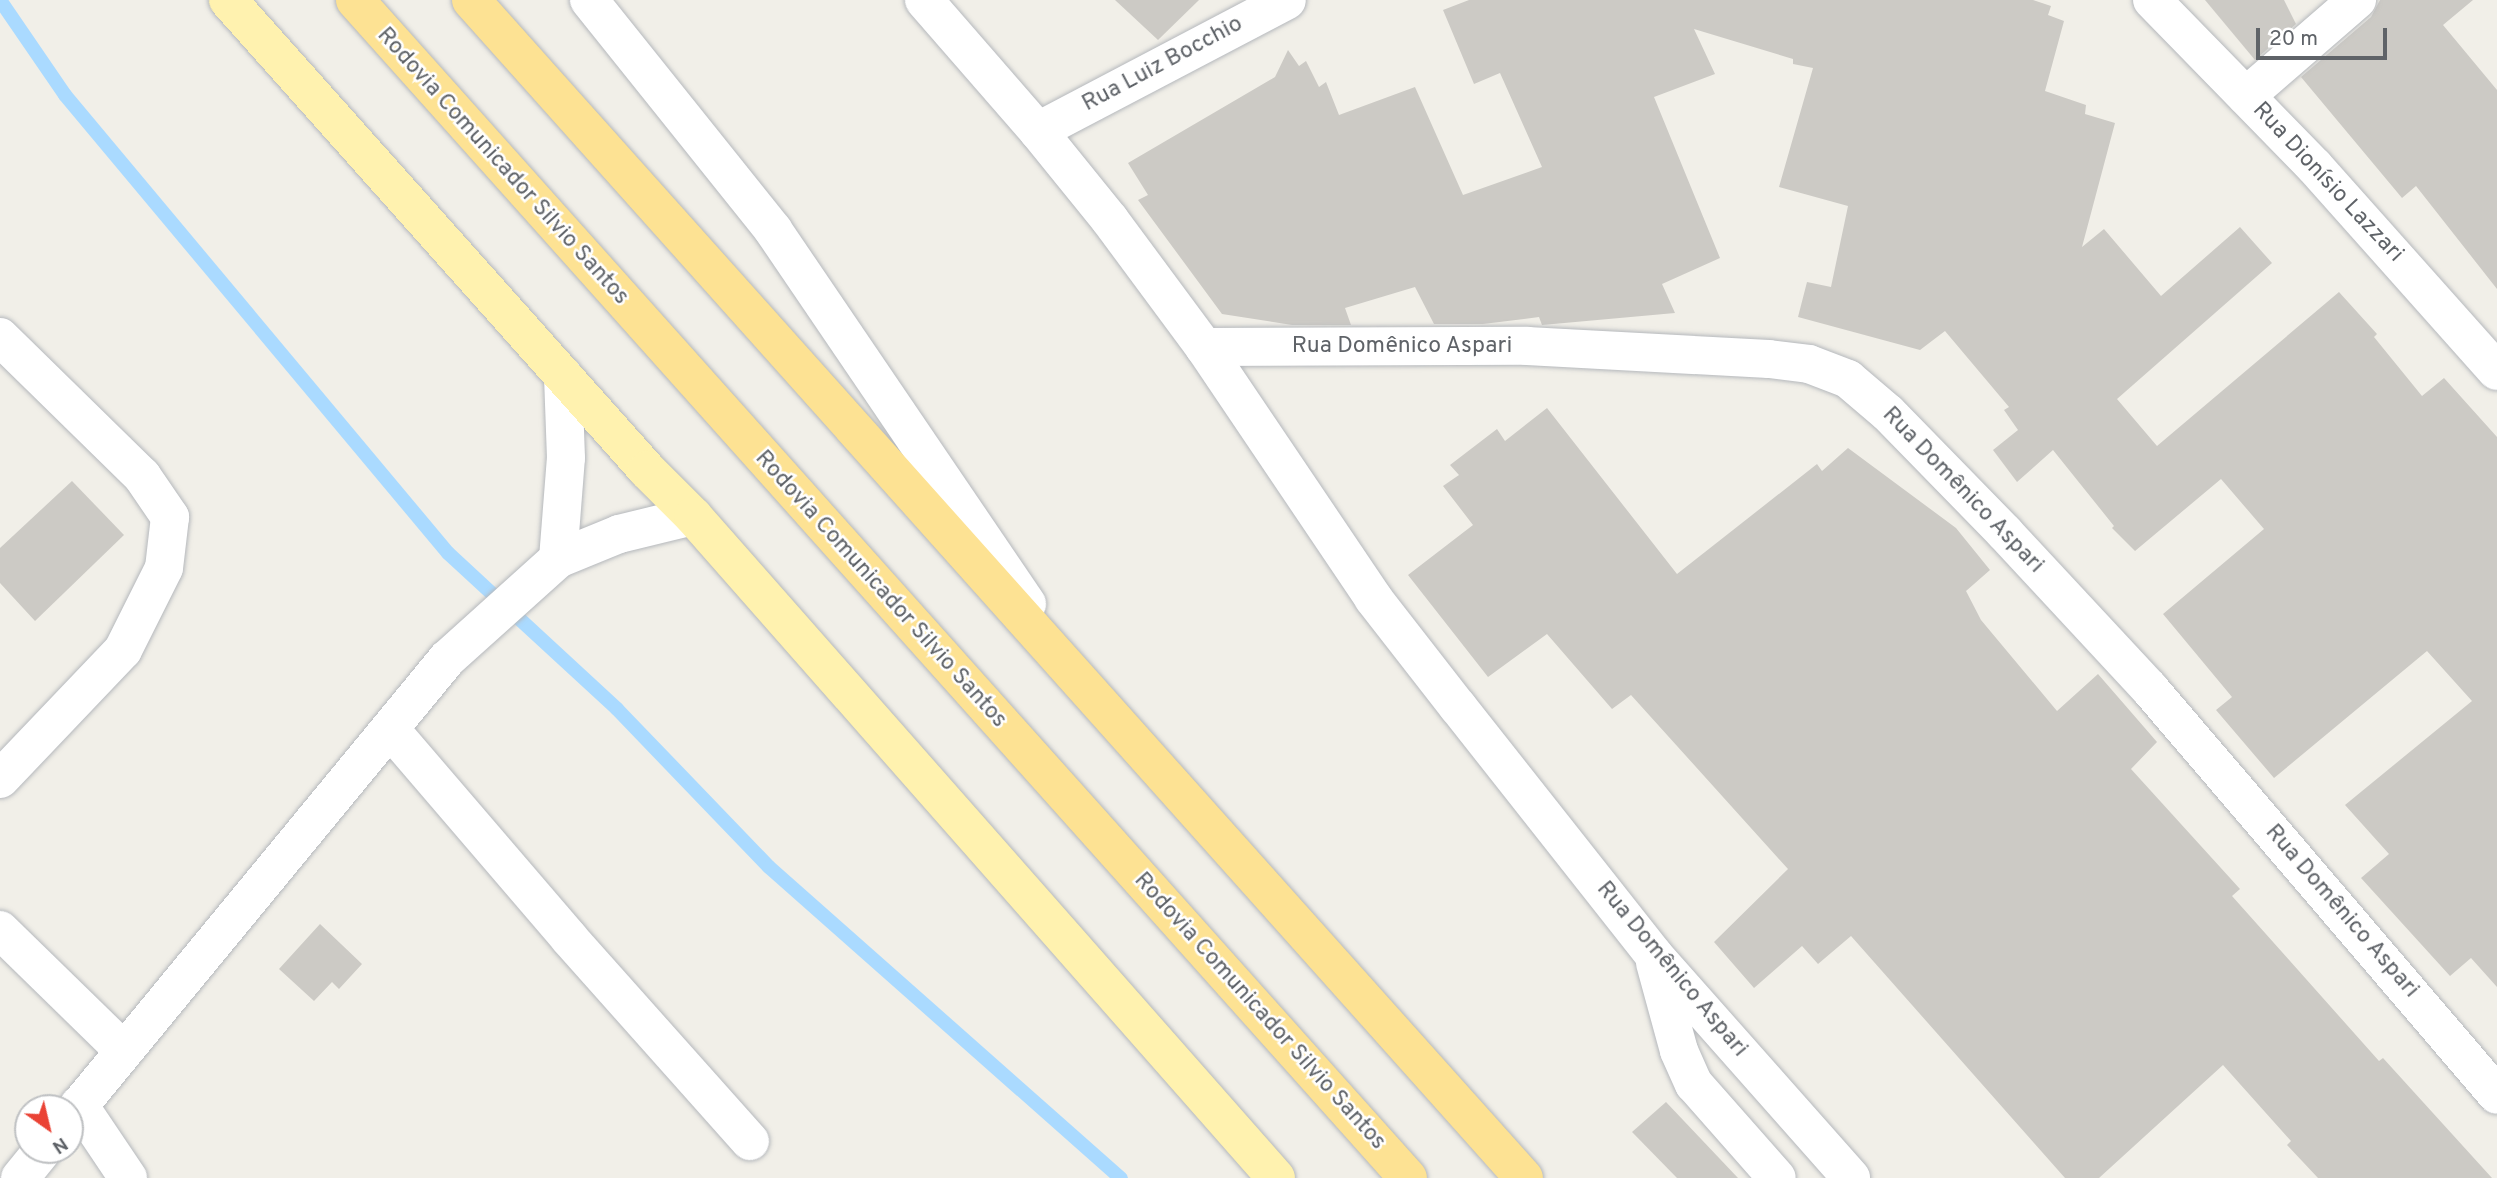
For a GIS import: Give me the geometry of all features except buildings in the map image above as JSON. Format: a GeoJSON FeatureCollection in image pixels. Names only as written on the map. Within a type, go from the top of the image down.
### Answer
{"type":"FeatureCollection","features":[{"type":"Feature","properties":{"kind":"highway","name":"Rodovia Comunicador Silvio Santos"},"geometry":{"type":"LineString","coordinates":[[355,0],[1408,1178]]}},
{"type":"Feature","properties":{"kind":"highway"},"geometry":{"type":"LineString","coordinates":[[471,0],[596,144],[1076,675],[1524,1178]]}},
{"type":"Feature","properties":{"kind":"main road"},"geometry":{"type":"LineString","coordinates":[[228,0],[647,470],[693,516],[1276,1178]]}},
{"type":"Feature","properties":{"kind":"street"},"geometry":{"type":"LineString","coordinates":[[589,0],[773,230],[1076,675]]}},
{"type":"Feature","properties":{"kind":"street","name":"Rua Domênico Aspari"},"geometry":{"type":"LineString","coordinates":[[924,0],[1038,131],[1110,220],[1204,347],[1373,597],[1653,954],[1851,1178]]}},
{"type":"Feature","properties":{"kind":"street","name":"Rua Luiz Bocchio"},"geometry":{"type":"LineString","coordinates":[[1038,131],[1287,0]]}},
{"type":"Feature","properties":{"kind":"street","name":"Rua Dionísio Lazzari"},"geometry":{"type":"LineString","coordinates":[[2152,0],[2315,167],[2497,371]]}},
{"type":"Feature","properties":{"kind":"street"},"geometry":{"type":"LineString","coordinates":[[2246,96],[2357,0]]}},
{"type":"Feature","properties":{"kind":"street"},"geometry":{"type":"LineString","coordinates":[[0,337],[142,476],[170,517],[164,568],[123,650],[0,779]]}},
{"type":"Feature","properties":{"kind":"street","name":"Rua Domênico Aspari"},"geometry":{"type":"LineString","coordinates":[[1204,347],[1527,346],[1769,359],[1810,364],[1848,379],[1888,413],[2005,533],[2149,688],[2497,1095]]}},
{"type":"Feature","properties":{"kind":"street"},"geometry":{"type":"LineString","coordinates":[[549,566],[566,458],[563,376]]}},
{"type":"Feature","properties":{"kind":"street"},"geometry":{"type":"LineString","coordinates":[[84,1100],[447,659],[549,566],[619,534],[693,516]]}},
{"type":"Feature","properties":{"kind":"street"},"geometry":{"type":"LineString","coordinates":[[390,729],[569,938],[750,1141]]}},
{"type":"Feature","properties":{"kind":"street"},"geometry":{"type":"LineString","coordinates":[[0,930],[124,1051]]}},
{"type":"Feature","properties":{"kind":"street"},"geometry":{"type":"LineString","coordinates":[[1653,954],[1679,1051],[1694,1084],[1777,1178]]}},
{"type":"Feature","properties":{"kind":"street"},"geometry":{"type":"LineString","coordinates":[[84,1122],[128,1178]]}},
{"type":"Feature","properties":{"kind":"street"},"geometry":{"type":"LineString","coordinates":[[20,1178],[32,1164]]}},
{"type":"Feature","properties":{"kind":"waterway"},"geometry":{"type":"LineString","coordinates":[[0,0],[65,95],[448,553],[617,709],[769,867],[1121,1178]]}}]}
